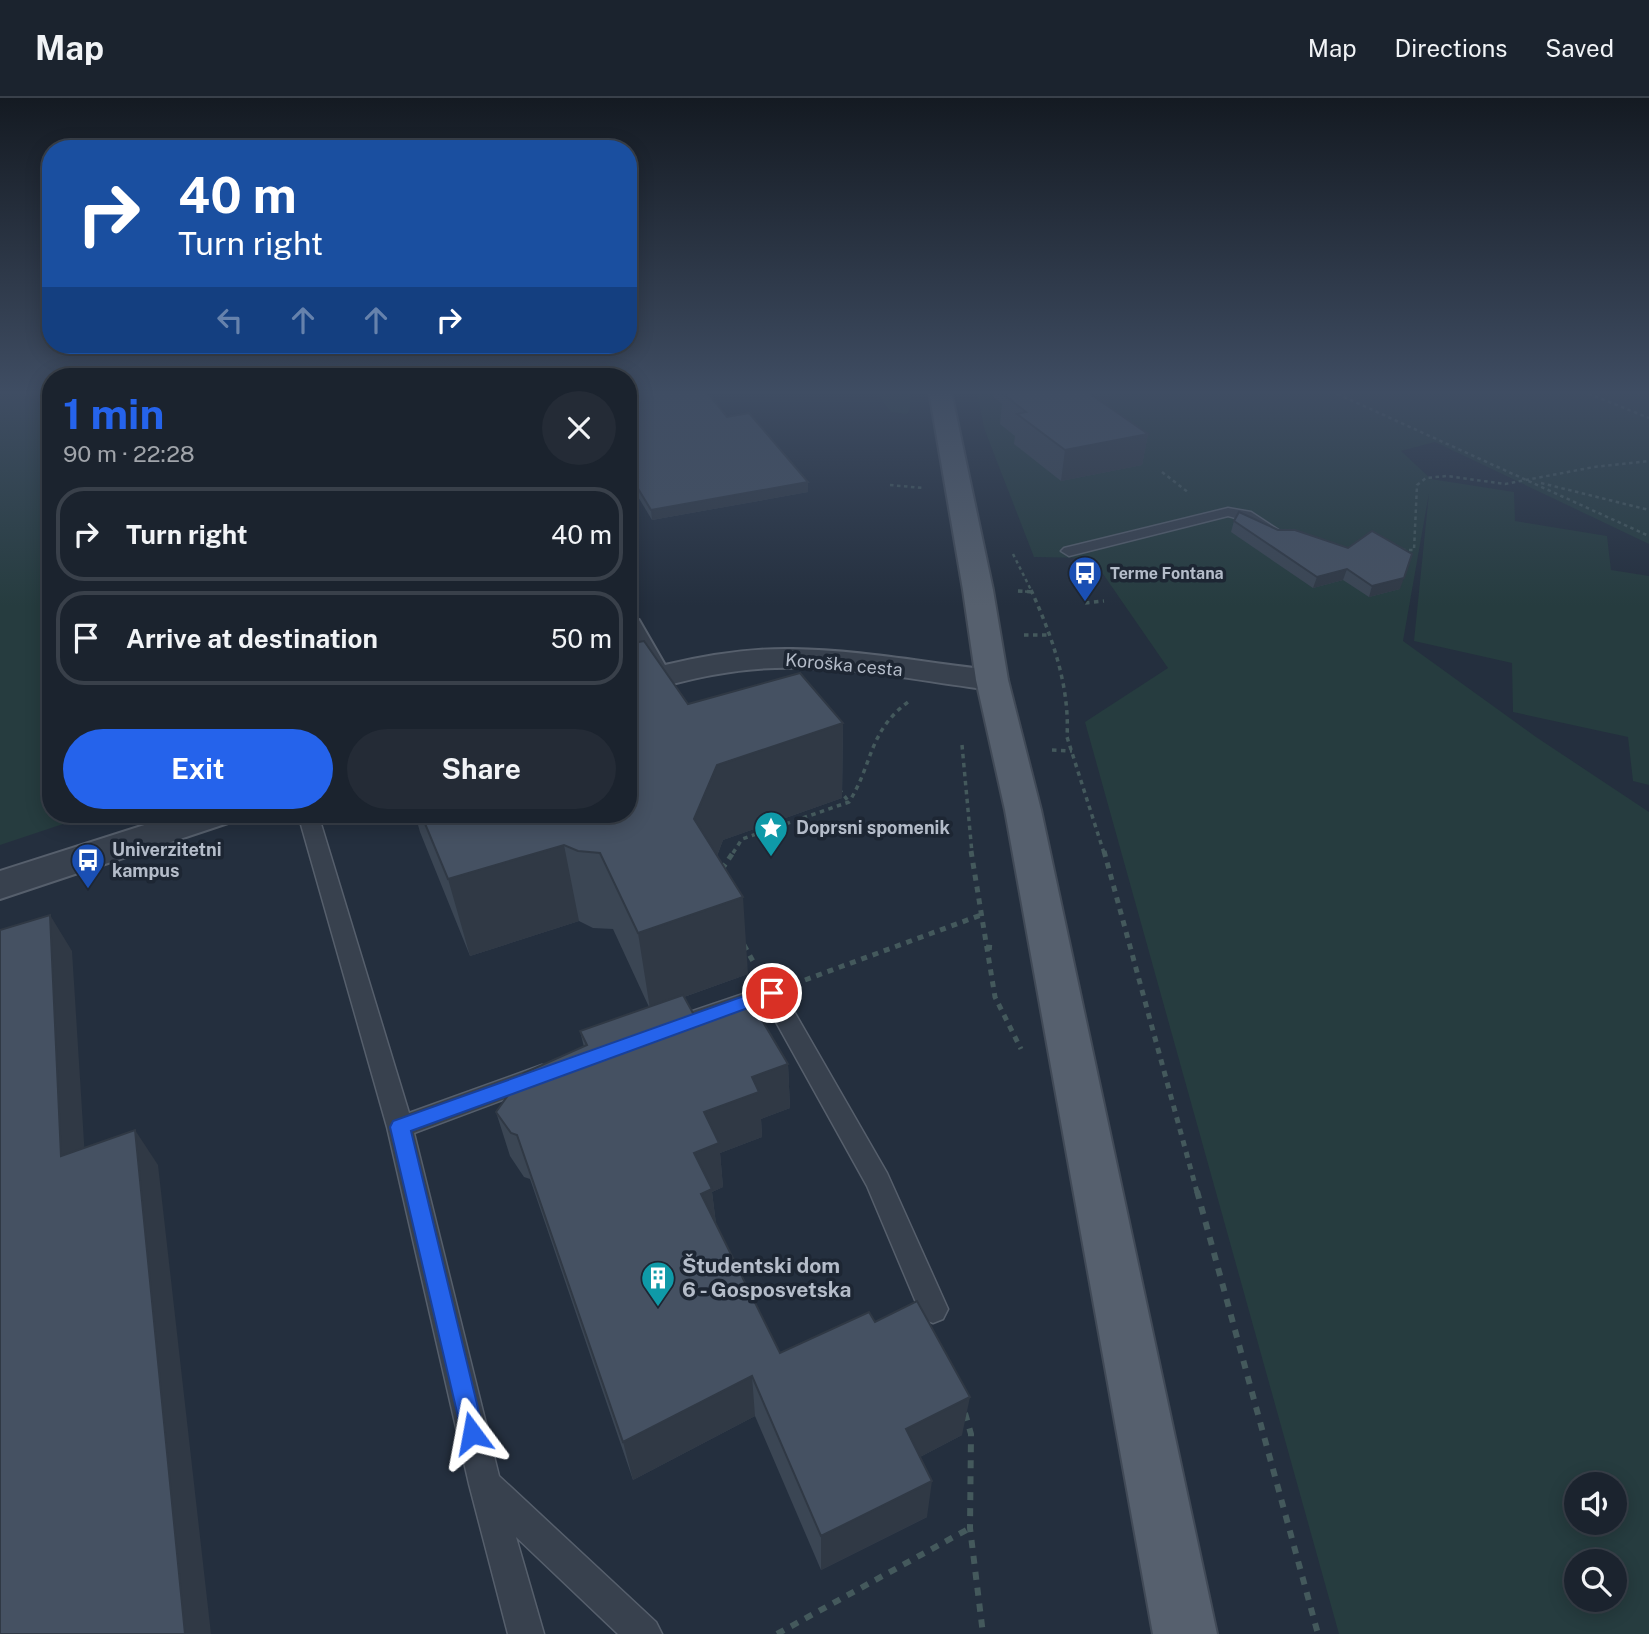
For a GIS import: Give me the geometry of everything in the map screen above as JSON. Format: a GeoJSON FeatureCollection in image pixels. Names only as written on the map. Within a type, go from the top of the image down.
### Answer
{"type":"FeatureCollection","features":[{"type":"Feature","properties":{"kind":"main road"},"geometry":{"type":"LineString","coordinates":[[954,463],[992,680],[1023,810],[1068,1032],[1185,1634]]}},
{"type":"Feature","properties":{"kind":"street","name":"Koroška cesta"},"geometry":{"type":"LineString","coordinates":[[637,661],[642,681],[722,664],[791,658],[992,680]]}},
{"type":"Feature","properties":{"kind":"street"},"geometry":{"type":"LineString","coordinates":[[0,885],[190,823]]}},
{"type":"Feature","properties":{"kind":"lane"},"geometry":{"type":"LineString","coordinates":[[1069,551],[1228,512],[1246,514],[1284,537]]}},
{"type":"Feature","properties":{"kind":"lane"},"geometry":{"type":"LineString","coordinates":[[311,823],[400,1127],[485,1485],[526,1634]]}},
{"type":"Feature","properties":{"kind":"lane"},"geometry":{"type":"LineString","coordinates":[[643,1038],[772,993],[878,1181],[933,1309]]}},
{"type":"Feature","properties":{"kind":"lane"},"geometry":{"type":"LineString","coordinates":[[400,1127],[566,1066]]}},
{"type":"Feature","properties":{"kind":"lane"},"geometry":{"type":"LineString","coordinates":[[485,1485],[644,1634]]}},
{"type":"Feature","properties":{"kind":"path"},"geometry":{"type":"LineString","coordinates":[[1491,463],[1649,536]]}},
{"type":"Feature","properties":{"kind":"path"},"geometry":{"type":"LineString","coordinates":[[1402,550],[1414,550],[1417,485],[1426,478],[1447,477],[1504,484],[1594,467],[1634,463]]}},
{"type":"Feature","properties":{"kind":"path"},"geometry":{"type":"LineString","coordinates":[[1530,480],[1649,510]]}},
{"type":"Feature","properties":{"kind":"path"},"geometry":{"type":"LineString","coordinates":[[890,485],[910,486]]}},
{"type":"Feature","properties":{"kind":"path"},"geometry":{"type":"LineString","coordinates":[[1012,552],[1033,592],[1063,683],[1068,737],[1102,848],[1318,1634]]}},
{"type":"Feature","properties":{"kind":"path"},"geometry":{"type":"LineString","coordinates":[[1018,591],[1033,592]]}},
{"type":"Feature","properties":{"kind":"path"},"geometry":{"type":"LineString","coordinates":[[1085,603],[1104,601]]}},
{"type":"Feature","properties":{"kind":"path"},"geometry":{"type":"LineString","coordinates":[[716,878],[742,839],[849,802],[860,788],[880,732],[932,674]]}},
{"type":"Feature","properties":{"kind":"path"},"geometry":{"type":"LineString","coordinates":[[834,782],[849,802]]}},
{"type":"Feature","properties":{"kind":"path"},"geometry":{"type":"LineString","coordinates":[[737,934],[772,993],[981,915]]}},
{"type":"Feature","properties":{"kind":"path"},"geometry":{"type":"LineString","coordinates":[[986,947],[998,948]]}},
{"type":"Feature","properties":{"kind":"path"},"geometry":{"type":"LineString","coordinates":[[963,1409],[971,1434],[970,1528],[983,1634]]}},
{"type":"Feature","properties":{"kind":"path"},"geometry":{"type":"LineString","coordinates":[[778,1634],[970,1528]]}},
{"type":"Feature","properties":{"kind":"green space"},"geometry":{"type":"Polygon","coordinates":[[[0,463],[42,463],[42,823],[66,823],[0,845],[0,463]]]}},
{"type":"Feature","properties":{"kind":"green space"},"geometry":{"type":"Polygon","coordinates":[[[997,463],[1414,463],[1431,479],[1514,492],[1515,521],[1607,536],[1611,570],[1649,576],[1649,785],[1633,781],[1628,737],[1513,712],[1512,663],[1414,641],[1429,493],[1403,641],[1536,737],[1649,812],[1649,1634],[1339,1634],[1085,722],[1168,668],[1092,558],[1034,557],[997,463]]]}},
{"type":"Feature","properties":{"kind":"green space"},"geometry":{"type":"Polygon","coordinates":[[[1478,463],[1649,463],[1649,544],[1478,463]]]}},
{"type":"Feature","properties":{"kind":"building"},"geometry":{"type":"Polygon","coordinates":[[[637,463],[791,463],[808,482],[651,510],[637,487],[637,463]]]}},
{"type":"Feature","properties":{"kind":"building"},"geometry":{"type":"Polygon","coordinates":[[[1239,512],[1278,530],[1295,530],[1348,548],[1372,531],[1412,554],[1404,578],[1372,586],[1347,569],[1317,577],[1234,521],[1239,512]]]}},
{"type":"Feature","properties":{"kind":"building"},"geometry":{"type":"Polygon","coordinates":[[[644,641],[688,704],[800,673],[843,723],[717,765],[694,819],[743,897],[638,933],[600,853],[578,851],[564,845],[448,879],[425,823],[637,823],[637,642],[644,641]]]}},
{"type":"Feature","properties":{"kind":"building"},"geometry":{"type":"Polygon","coordinates":[[[50,915],[61,1156],[135,1130],[185,1634],[0,1634],[0,930],[50,915]]]}},
{"type":"Feature","properties":{"kind":"building","name":"Študentski dom 6 - Gosposvetska"},"geometry":{"type":"Polygon","coordinates":[[[683,995],[699,1024],[753,1005],[788,1064],[752,1077],[759,1092],[704,1112],[719,1143],[694,1153],[712,1189],[701,1194],[780,1353],[869,1312],[875,1322],[917,1301],[970,1397],[906,1429],[932,1481],[821,1536],[752,1376],[623,1442],[517,1135],[511,1133],[496,1112],[524,1073],[587,1045],[580,1031],[683,995]]]}},
{"type":"Feature","properties":{"kind":"place","name":"Terme Fontana"},"geometry":{"type":"Point","coordinates":[1085,603]}},
{"type":"Feature","properties":{"kind":"place","name":"Doprsni spomenik"},"geometry":{"type":"Point","coordinates":[771,858]}},
{"type":"Feature","properties":{"kind":"place","name":"Univerzitetni kampus"},"geometry":{"type":"Point","coordinates":[88,890]}},
{"type":"Feature","properties":{"kind":"place","name":"Študentski dom 6 - Gosposvetska"},"geometry":{"type":"Point","coordinates":[658,1308]}},
{"type":"Feature","properties":{"kind":"route"},"geometry":{"type":"LineString","coordinates":[[472,1433],[400,1127],[772,993]]}}]}
